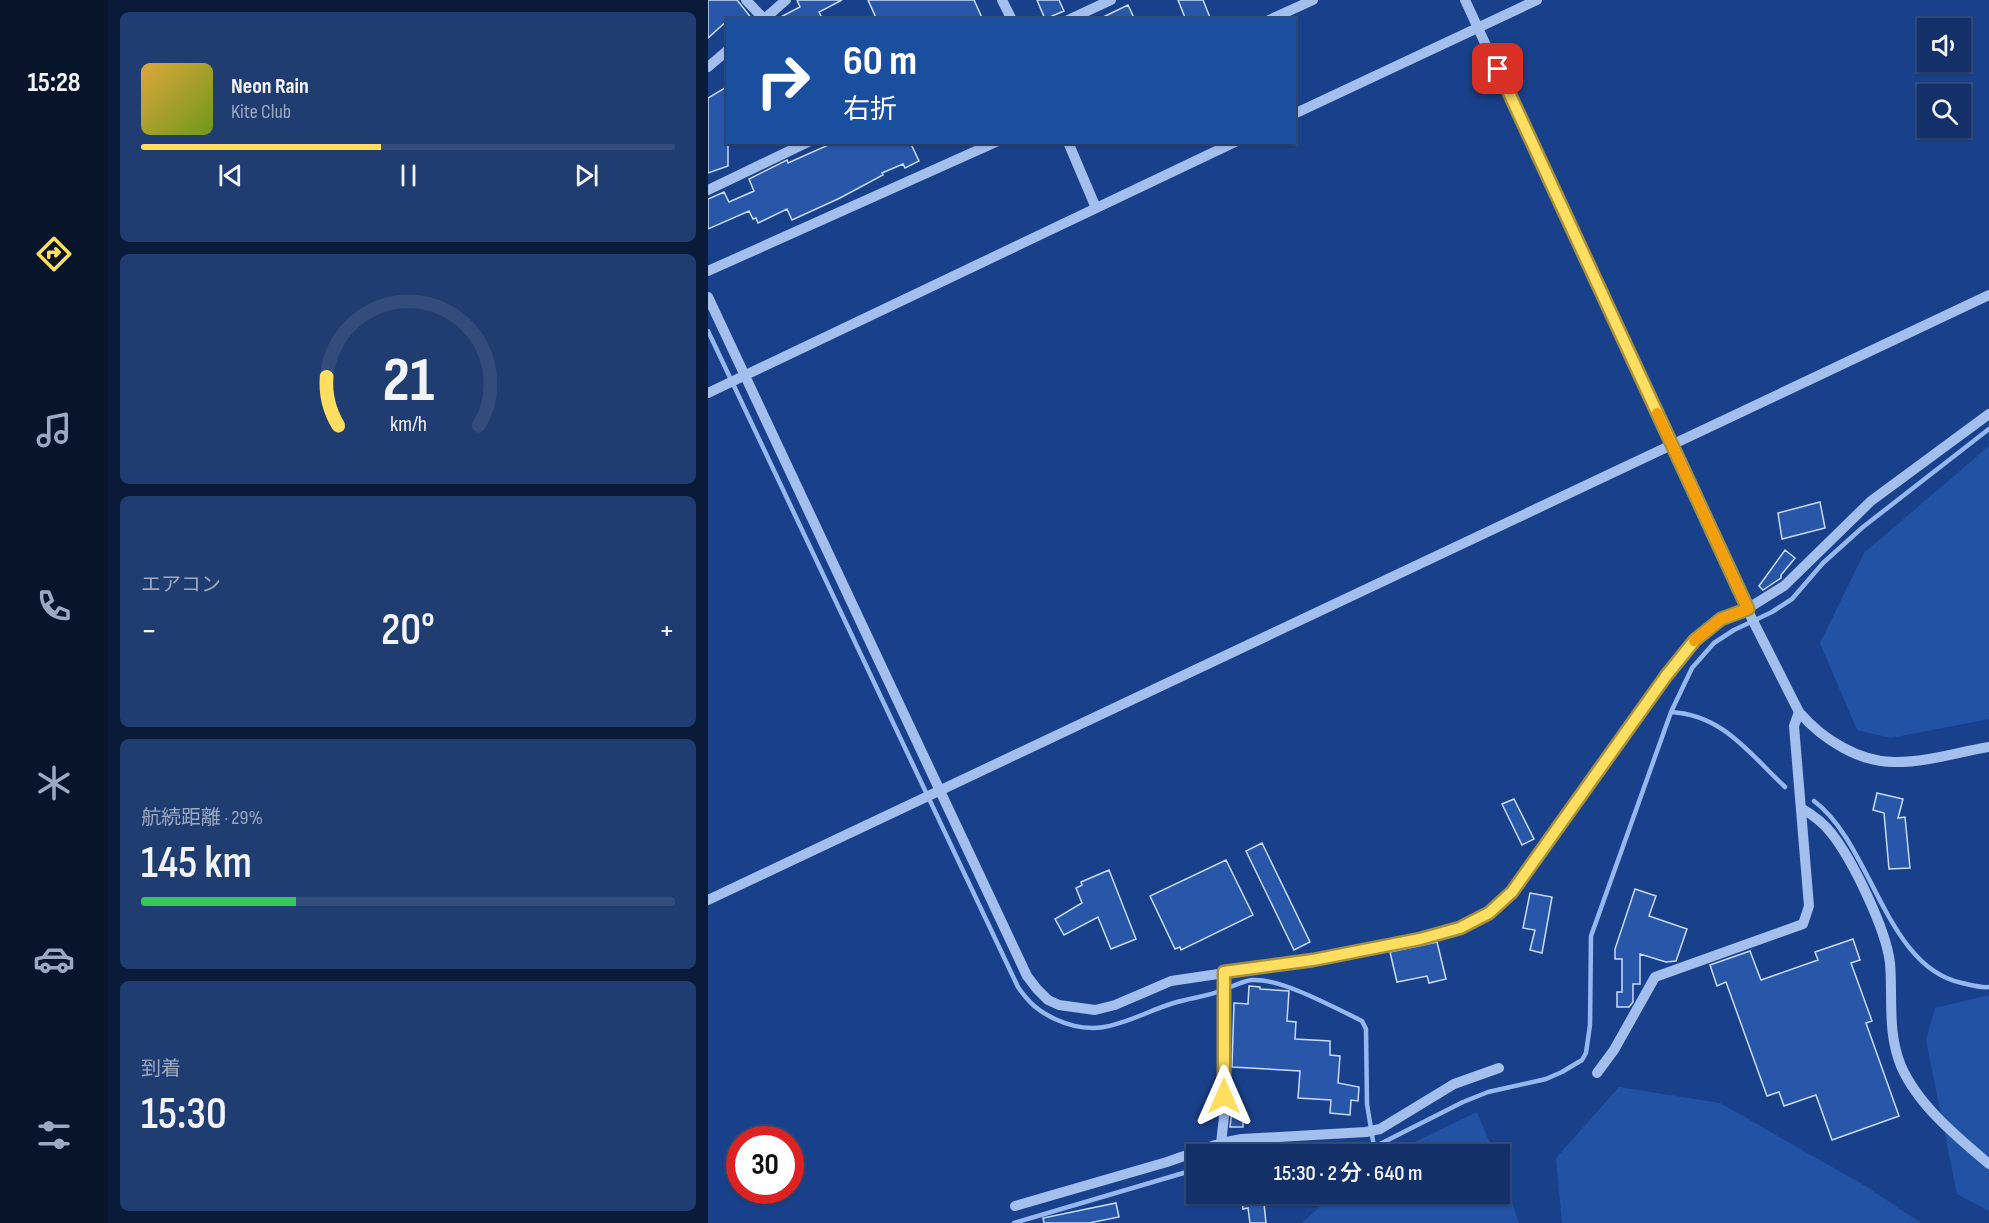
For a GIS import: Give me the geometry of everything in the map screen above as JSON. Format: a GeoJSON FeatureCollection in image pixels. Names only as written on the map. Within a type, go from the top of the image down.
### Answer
{"type":"FeatureCollection","features":[{"type":"Feature","properties":{"kind":"street"},"geometry":{"type":"LineString","coordinates":[[746,0],[767,18],[786,0]]}},
{"type":"Feature","properties":{"kind":"street"},"geometry":{"type":"LineString","coordinates":[[1002,0],[1010,18]]}},
{"type":"Feature","properties":{"kind":"street"},"geometry":{"type":"LineString","coordinates":[[1072,18],[1111,0]]}},
{"type":"Feature","properties":{"kind":"street"},"geometry":{"type":"LineString","coordinates":[[1273,18],[1313,0]]}},
{"type":"Feature","properties":{"kind":"street"},"geometry":{"type":"LineString","coordinates":[[1466,0],[1672,446],[1799,712],[1809,723],[1833,741],[1867,758],[1894,762],[1922,760],[1989,747]]}},
{"type":"Feature","properties":{"kind":"street"},"geometry":{"type":"LineString","coordinates":[[1296,113],[1537,0]]}},
{"type":"Feature","properties":{"kind":"street"},"geometry":{"type":"LineString","coordinates":[[708,67],[726,53]]}},
{"type":"Feature","properties":{"kind":"street"},"geometry":{"type":"LineString","coordinates":[[708,190],[804,144]]}},
{"type":"Feature","properties":{"kind":"street"},"geometry":{"type":"LineString","coordinates":[[708,271],[992,144]]}},
{"type":"Feature","properties":{"kind":"street"},"geometry":{"type":"LineString","coordinates":[[1069,144],[1096,208]]}},
{"type":"Feature","properties":{"kind":"street"},"geometry":{"type":"LineString","coordinates":[[708,393],[1231,144]]}},
{"type":"Feature","properties":{"kind":"street"},"geometry":{"type":"LineString","coordinates":[[708,900],[1989,295]]}},
{"type":"Feature","properties":{"kind":"street"},"geometry":{"type":"LineString","coordinates":[[708,297],[736,381],[1028,976],[1048,1000],[1059,1005],[1095,1010],[1115,1005],[1171,981],[1313,960],[1420,939],[1460,928],[1489,913],[1512,892],[1666,676],[1695,640],[1721,619],[1752,617],[1871,501],[1989,414]]}},
{"type":"Feature","properties":{"kind":"street"},"geometry":{"type":"LineString","coordinates":[[1597,1073],[1614,1050],[1655,976],[1803,924],[1806,920],[1809,906],[1794,726],[1799,712]]}},
{"type":"Feature","properties":{"kind":"street"},"geometry":{"type":"LineString","coordinates":[[1801,808],[1824,825],[1837,841],[1883,934],[1890,962],[1891,1020],[1895,1048],[1902,1068],[1931,1109],[1963,1142],[1989,1164]]}},
{"type":"Feature","properties":{"kind":"street"},"geometry":{"type":"LineString","coordinates":[[1221,1143],[1224,1117],[1224,972]]}},
{"type":"Feature","properties":{"kind":"street"},"geometry":{"type":"LineString","coordinates":[[1015,1206],[1167,1162],[1221,1143],[1242,1139],[1366,1132],[1380,1128],[1454,1084],[1499,1068]]}},
{"type":"Feature","properties":{"kind":"shaded area"},"geometry":{"type":"Polygon","coordinates":[[[1989,446],[1989,719],[1891,738],[1857,730],[1820,643],[1864,553],[1989,446]]]}},
{"type":"Feature","properties":{"kind":"shaded area"},"geometry":{"type":"Polygon","coordinates":[[[1989,995],[1989,1211],[1957,1194],[1926,1040],[1935,1008],[1989,995]]]}},
{"type":"Feature","properties":{"kind":"shaded area"},"geometry":{"type":"Polygon","coordinates":[[[1619,1087],[1720,1103],[1867,1187],[1921,1223],[1562,1223],[1556,1158],[1619,1087]]]}},
{"type":"Feature","properties":{"kind":"shaded area"},"geometry":{"type":"Polygon","coordinates":[[[1477,1112],[1490,1144],[1411,1144],[1477,1112]]]}},
{"type":"Feature","properties":{"kind":"shaded area"},"geometry":{"type":"Polygon","coordinates":[[[1510,1197],[1519,1223],[1302,1223],[1323,1204],[1510,1204],[1510,1197]]]}},
{"type":"Feature","properties":{"kind":"building"},"geometry":{"type":"Polygon","coordinates":[[[708,0],[737,0],[751,18],[726,18],[726,22],[708,38],[708,0]]]}},
{"type":"Feature","properties":{"kind":"building"},"geometry":{"type":"Polygon","coordinates":[[[797,0],[842,0],[819,12],[822,18],[779,18],[800,7],[797,0]]]}},
{"type":"Feature","properties":{"kind":"building"},"geometry":{"type":"Polygon","coordinates":[[[868,0],[974,0],[982,18],[876,18],[868,0]]]}},
{"type":"Feature","properties":{"kind":"building"},"geometry":{"type":"Polygon","coordinates":[[[1037,0],[1059,0],[1064,11],[1045,18],[1037,0]]]}},
{"type":"Feature","properties":{"kind":"building"},"geometry":{"type":"Polygon","coordinates":[[[1178,0],[1203,0],[1210,18],[1185,18],[1178,0]]]}},
{"type":"Feature","properties":{"kind":"building"},"geometry":{"type":"Polygon","coordinates":[[[1128,5],[1134,18],[1101,18],[1128,5]]]}},
{"type":"Feature","properties":{"kind":"building"},"geometry":{"type":"Polygon","coordinates":[[[726,87],[728,166],[708,173],[708,98],[726,87]]]}},
{"type":"Feature","properties":{"kind":"building"},"geometry":{"type":"Polygon","coordinates":[[[831,144],[911,144],[919,161],[905,168],[903,164],[882,173],[883,175],[840,198],[792,220],[787,209],[758,223],[749,211],[708,229],[708,199],[724,192],[729,202],[754,191],[749,179],[787,160],[788,163],[831,144]]]}},
{"type":"Feature","properties":{"kind":"building"},"geometry":{"type":"Polygon","coordinates":[[[1820,502],[1825,528],[1782,539],[1778,513],[1820,502]]]}},
{"type":"Feature","properties":{"kind":"building"},"geometry":{"type":"Polygon","coordinates":[[[1785,550],[1795,558],[1781,578],[1763,590],[1759,586],[1785,550]]]}},
{"type":"Feature","properties":{"kind":"building"},"geometry":{"type":"Polygon","coordinates":[[[1877,793],[1903,799],[1898,818],[1905,817],[1910,868],[1889,869],[1884,813],[1873,810],[1877,793]]]}},
{"type":"Feature","properties":{"kind":"building"},"geometry":{"type":"Polygon","coordinates":[[[1514,799],[1534,839],[1522,845],[1502,804],[1514,799]]]}},
{"type":"Feature","properties":{"kind":"building"},"geometry":{"type":"Polygon","coordinates":[[[1262,843],[1310,942],[1294,950],[1246,851],[1262,843]]]}},
{"type":"Feature","properties":{"kind":"building"},"geometry":{"type":"Polygon","coordinates":[[[1226,860],[1253,915],[1181,950],[1180,947],[1175,949],[1150,896],[1226,860]]]}},
{"type":"Feature","properties":{"kind":"building"},"geometry":{"type":"Polygon","coordinates":[[[1109,870],[1136,939],[1111,949],[1098,917],[1064,935],[1055,919],[1082,903],[1076,888],[1082,885],[1081,882],[1109,870]]]}},
{"type":"Feature","properties":{"kind":"building"},"geometry":{"type":"Polygon","coordinates":[[[1635,889],[1656,896],[1649,916],[1687,929],[1676,961],[1666,962],[1640,954],[1640,984],[1633,984],[1633,1002],[1629,1007],[1617,1007],[1617,992],[1622,992],[1622,959],[1615,959],[1615,949],[1635,889]]]}},
{"type":"Feature","properties":{"kind":"building"},"geometry":{"type":"Polygon","coordinates":[[[1530,893],[1552,897],[1542,953],[1530,950],[1535,930],[1523,928],[1530,893]]]}},
{"type":"Feature","properties":{"kind":"building"},"geometry":{"type":"Polygon","coordinates":[[[1853,939],[1860,960],[1851,963],[1872,1021],[1866,1023],[1899,1116],[1832,1140],[1816,1095],[1784,1106],[1779,1092],[1767,1096],[1726,982],[1717,986],[1710,965],[1750,951],[1761,980],[1818,960],[1815,952],[1853,939]]]}},
{"type":"Feature","properties":{"kind":"building"},"geometry":{"type":"Polygon","coordinates":[[[1437,942],[1446,979],[1429,983],[1427,976],[1397,982],[1390,952],[1437,942]]]}},
{"type":"Feature","properties":{"kind":"building"},"geometry":{"type":"Polygon","coordinates":[[[1249,986],[1289,991],[1287,1021],[1296,1022],[1295,1039],[1330,1041],[1330,1055],[1340,1056],[1338,1083],[1359,1087],[1358,1101],[1351,1100],[1350,1115],[1330,1113],[1331,1100],[1298,1098],[1300,1071],[1232,1067],[1234,1003],[1248,1004],[1249,986]]]}},
{"type":"Feature","properties":{"kind":"building"},"geometry":{"type":"Polygon","coordinates":[[[1232,1109],[1243,1109],[1243,1127],[1230,1127],[1232,1109]]]}},
{"type":"Feature","properties":{"kind":"building"},"geometry":{"type":"Polygon","coordinates":[[[1116,1203],[1119,1217],[1089,1223],[1044,1223],[1043,1218],[1116,1203]]]}},
{"type":"Feature","properties":{"kind":"building"},"geometry":{"type":"Polygon","coordinates":[[[1242,1204],[1264,1204],[1266,1223],[1250,1223],[1248,1208],[1243,1209],[1242,1204]]]}},
{"type":"Feature","properties":{"kind":"waterway"},"geometry":{"type":"LineString","coordinates":[[708,331],[1018,987],[1026,998],[1039,1010],[1055,1019],[1088,1028],[1118,1024],[1161,1007],[1212,994],[1252,980],[1278,984],[1308,995],[1362,1021],[1366,1029],[1367,1104],[1374,1144]]}},
{"type":"Feature","properties":{"kind":"waterway"},"geometry":{"type":"LineString","coordinates":[[1671,712],[1692,668],[1714,643],[1792,599],[1823,563],[1863,527],[1989,429]]}},
{"type":"Feature","properties":{"kind":"waterway"},"geometry":{"type":"LineString","coordinates":[[1380,1144],[1463,1102],[1488,1092],[1546,1079],[1582,1060],[1586,1053],[1590,1025],[1591,936],[1671,712],[1706,720],[1720,728],[1747,749],[1785,787]]}},
{"type":"Feature","properties":{"kind":"waterway"},"geometry":{"type":"LineString","coordinates":[[1814,801],[1834,821],[1851,845],[1897,930],[1915,954],[1936,972],[1962,983],[1989,987]]}},
{"type":"Feature","properties":{"kind":"waterway"},"geometry":{"type":"LineString","coordinates":[[1014,1223],[1186,1172]]}},
{"type":"Feature","properties":{"kind":"slow traffic"},"geometry":{"type":"LineString","coordinates":[[1657,413],[1748,609],[1721,619],[1694,641]]}},
{"type":"Feature","properties":{"kind":"route"},"geometry":{"type":"LineString","coordinates":[[1224,1096],[1224,972],[1313,960],[1420,939],[1460,928],[1489,913],[1512,892],[1666,676],[1695,640],[1721,619],[1748,609],[1498,69]]}}]}
